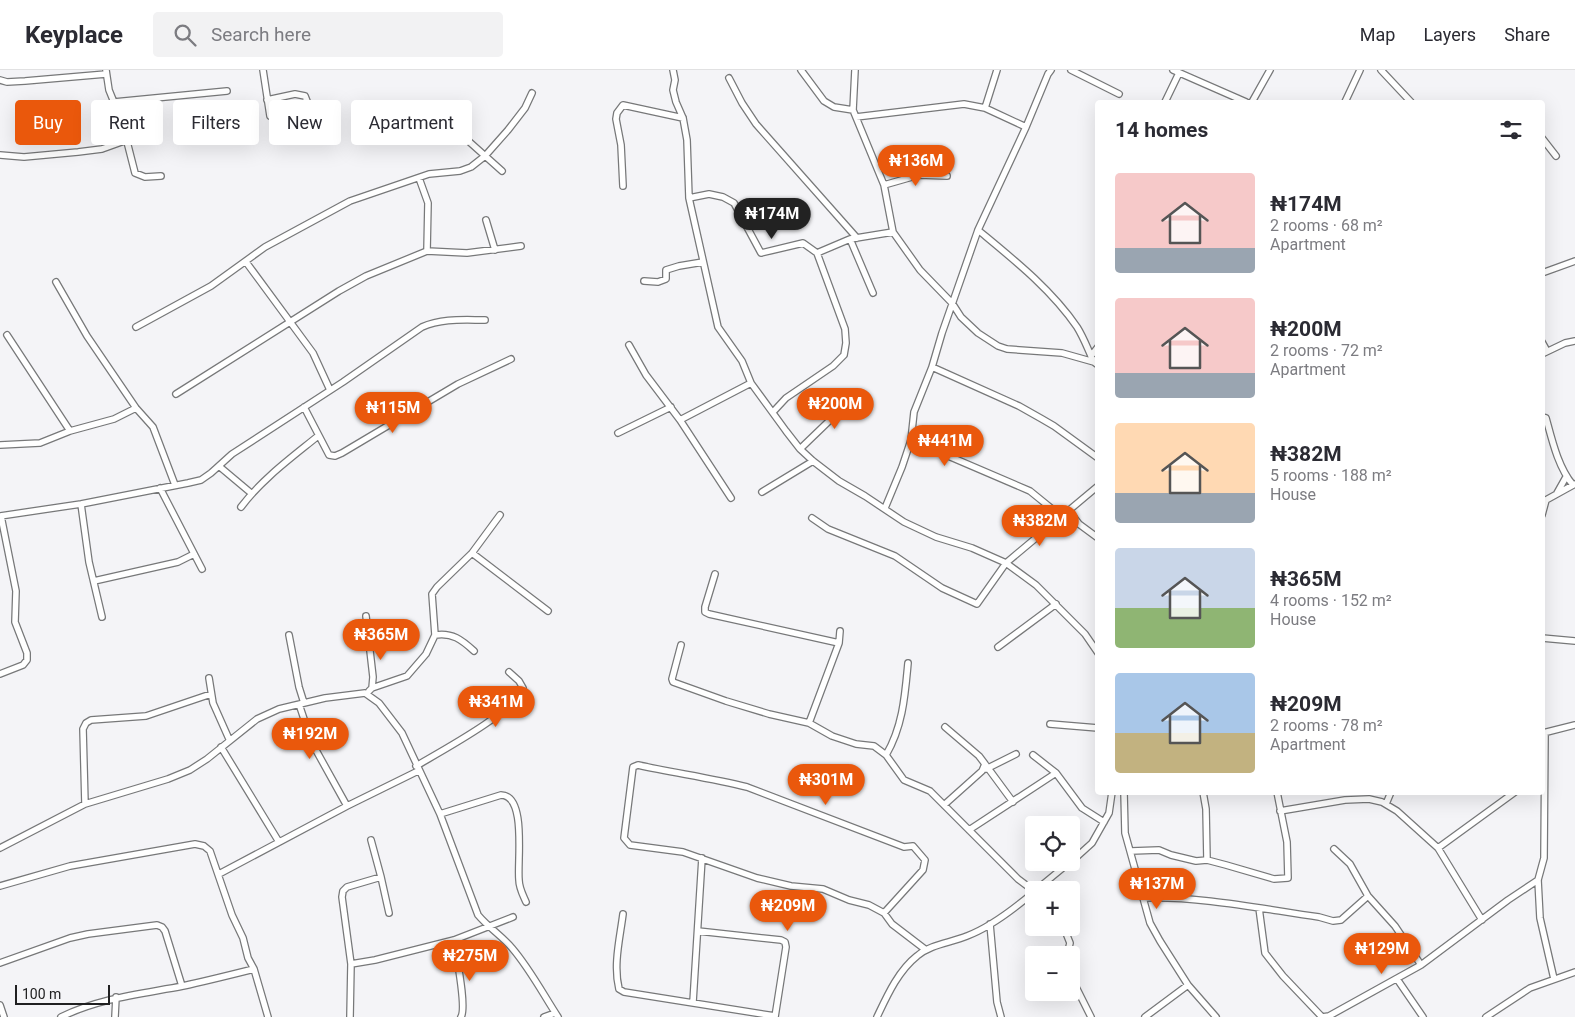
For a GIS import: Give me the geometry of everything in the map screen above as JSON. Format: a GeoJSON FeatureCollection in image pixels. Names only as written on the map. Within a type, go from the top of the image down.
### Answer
{"type":"FeatureCollection","features":[{"type":"Feature","properties":{"kind":"street"},"geometry":{"type":"LineString","coordinates":[[263,70],[269,111]]}},
{"type":"Feature","properties":{"kind":"street"},"geometry":{"type":"LineString","coordinates":[[673,70],[675,80],[673,90],[683,118],[687,140],[690,198],[702,262],[708,280],[718,327],[742,361],[751,383],[800,448],[813,461],[840,481],[885,508],[904,522],[936,537],[972,548],[1006,563],[1036,585],[1056,604],[1085,634],[1095,649]]}},
{"type":"Feature","properties":{"kind":"street"},"geometry":{"type":"LineString","coordinates":[[801,70],[824,100],[834,106],[853,110]]}},
{"type":"Feature","properties":{"kind":"street"},"geometry":{"type":"LineString","coordinates":[[855,70],[853,110],[884,185],[893,232],[920,270],[952,303],[961,317],[978,333],[998,346],[1007,349],[1062,353],[1094,361]]}},
{"type":"Feature","properties":{"kind":"street"},"geometry":{"type":"LineString","coordinates":[[985,108],[997,70]]}},
{"type":"Feature","properties":{"kind":"street"},"geometry":{"type":"LineString","coordinates":[[885,508],[902,467],[911,440],[914,412],[932,367],[978,230],[1051,70]]}},
{"type":"Feature","properties":{"kind":"street"},"geometry":{"type":"LineString","coordinates":[[1071,70],[1119,94]]}},
{"type":"Feature","properties":{"kind":"street"},"geometry":{"type":"LineString","coordinates":[[1253,100],[1270,70]]}},
{"type":"Feature","properties":{"kind":"street"},"geometry":{"type":"LineString","coordinates":[[1347,100],[1360,70]]}},
{"type":"Feature","properties":{"kind":"street"},"geometry":{"type":"LineString","coordinates":[[1381,70],[1409,100]]}},
{"type":"Feature","properties":{"kind":"street"},"geometry":{"type":"LineString","coordinates":[[1166,100],[1176,71],[1241,100]]}},
{"type":"Feature","properties":{"kind":"street"},"geometry":{"type":"LineString","coordinates":[[0,80],[8,82],[25,81],[106,72],[109,90],[113,100]]}},
{"type":"Feature","properties":{"kind":"street"},"geometry":{"type":"LineString","coordinates":[[729,78],[756,124],[853,238],[873,293]]}},
{"type":"Feature","properties":{"kind":"street"},"geometry":{"type":"LineString","coordinates":[[135,100],[227,91]]}},
{"type":"Feature","properties":{"kind":"street"},"geometry":{"type":"LineString","coordinates":[[267,100],[294,94],[305,96],[307,100]]}},
{"type":"Feature","properties":{"kind":"street"},"geometry":{"type":"LineString","coordinates":[[136,327],[211,286],[265,247],[350,201],[429,174],[460,171],[470,167],[485,156],[508,130],[525,108],[532,94]]}},
{"type":"Feature","properties":{"kind":"street"},"geometry":{"type":"LineString","coordinates":[[856,117],[964,104],[985,108],[1026,126]]}},
{"type":"Feature","properties":{"kind":"street"},"geometry":{"type":"LineString","coordinates":[[623,186],[621,145],[616,119],[623,105],[683,118]]}},
{"type":"Feature","properties":{"kind":"street"},"geometry":{"type":"LineString","coordinates":[[1545,142],[1556,156]]}},
{"type":"Feature","properties":{"kind":"street"},"geometry":{"type":"LineString","coordinates":[[0,155],[24,157],[102,149],[113,145]]}},
{"type":"Feature","properties":{"kind":"street"},"geometry":{"type":"LineString","coordinates":[[128,145],[135,173],[144,177],[160,176]]}},
{"type":"Feature","properties":{"kind":"street"},"geometry":{"type":"LineString","coordinates":[[472,145],[502,171]]}},
{"type":"Feature","properties":{"kind":"street"},"geometry":{"type":"LineString","coordinates":[[884,185],[919,175],[947,176]]}},
{"type":"Feature","properties":{"kind":"street"},"geometry":{"type":"LineString","coordinates":[[419,178],[428,202],[427,251]]}},
{"type":"Feature","properties":{"kind":"street"},"geometry":{"type":"LineString","coordinates":[[690,198],[709,194],[734,202],[761,253],[802,243],[817,253],[844,329],[846,343],[844,355],[833,366],[786,398],[774,412]]}},
{"type":"Feature","properties":{"kind":"street"},"geometry":{"type":"LineString","coordinates":[[486,220],[494,250]]}},
{"type":"Feature","properties":{"kind":"street"},"geometry":{"type":"LineString","coordinates":[[978,230],[1009,255],[1053,298],[1078,328],[1094,361]]}},
{"type":"Feature","properties":{"kind":"street"},"geometry":{"type":"LineString","coordinates":[[817,253],[853,238],[893,232]]}},
{"type":"Feature","properties":{"kind":"street"},"geometry":{"type":"LineString","coordinates":[[176,394],[339,291],[366,276],[427,251],[467,253],[521,246]]}},
{"type":"Feature","properties":{"kind":"street"},"geometry":{"type":"LineString","coordinates":[[1545,272],[1575,261]]}},
{"type":"Feature","properties":{"kind":"street"},"geometry":{"type":"LineString","coordinates":[[246,262],[313,353],[330,390]]}},
{"type":"Feature","properties":{"kind":"street"},"geometry":{"type":"LineString","coordinates":[[644,281],[658,282],[666,279],[666,270],[702,262]]}},
{"type":"Feature","properties":{"kind":"street"},"geometry":{"type":"LineString","coordinates":[[56,282],[87,336],[136,408],[147,419],[158,436],[175,485]]}},
{"type":"Feature","properties":{"kind":"street"},"geometry":{"type":"LineString","coordinates":[[0,674],[23,665],[28,660],[16,622],[16,591],[0,516],[81,504],[201,480],[220,467],[232,454],[427,324],[450,320],[485,320]]}},
{"type":"Feature","properties":{"kind":"street"},"geometry":{"type":"LineString","coordinates":[[7,334],[70,430]]}},
{"type":"Feature","properties":{"kind":"street"},"geometry":{"type":"LineString","coordinates":[[1545,352],[1575,340]]}},
{"type":"Feature","properties":{"kind":"street"},"geometry":{"type":"LineString","coordinates":[[629,345],[646,375],[680,420],[731,498]]}},
{"type":"Feature","properties":{"kind":"street"},"geometry":{"type":"LineString","coordinates":[[304,407],[329,455],[335,456],[342,454],[458,384],[511,359]]}},
{"type":"Feature","properties":{"kind":"street"},"geometry":{"type":"LineString","coordinates":[[932,367],[1019,406],[1054,426],[1095,456]]}},
{"type":"Feature","properties":{"kind":"street"},"geometry":{"type":"LineString","coordinates":[[680,420],[751,383]]}},
{"type":"Feature","properties":{"kind":"street"},"geometry":{"type":"LineString","coordinates":[[800,448],[855,396]]}},
{"type":"Feature","properties":{"kind":"street"},"geometry":{"type":"LineString","coordinates":[[0,445],[40,443],[70,430],[114,419],[136,408]]}},
{"type":"Feature","properties":{"kind":"street"},"geometry":{"type":"LineString","coordinates":[[618,433],[671,408]]}},
{"type":"Feature","properties":{"kind":"street"},"geometry":{"type":"LineString","coordinates":[[1545,418],[1566,477],[1574,485],[1546,500],[1545,504]]}},
{"type":"Feature","properties":{"kind":"street"},"geometry":{"type":"LineString","coordinates":[[241,507],[251,493],[318,436]]}},
{"type":"Feature","properties":{"kind":"street"},"geometry":{"type":"LineString","coordinates":[[911,440],[1030,491],[1062,517]]}},
{"type":"Feature","properties":{"kind":"street"},"geometry":{"type":"LineString","coordinates":[[762,492],[813,461]]}},
{"type":"Feature","properties":{"kind":"street"},"geometry":{"type":"LineString","coordinates":[[220,467],[251,493]]}},
{"type":"Feature","properties":{"kind":"street"},"geometry":{"type":"LineString","coordinates":[[1557,493],[1566,477]]}},
{"type":"Feature","properties":{"kind":"street"},"geometry":{"type":"LineString","coordinates":[[160,488],[202,570]]}},
{"type":"Feature","properties":{"kind":"street"},"geometry":{"type":"LineString","coordinates":[[812,518],[828,529],[895,556],[942,588],[973,604],[977,604],[1006,563],[1095,489]]}},
{"type":"Feature","properties":{"kind":"street"},"geometry":{"type":"LineString","coordinates":[[81,504],[89,562],[102,617]]}},
{"type":"Feature","properties":{"kind":"street"},"geometry":{"type":"LineString","coordinates":[[1069,511],[1079,524],[1095,536]]}},
{"type":"Feature","properties":{"kind":"street"},"geometry":{"type":"LineString","coordinates":[[0,848],[85,804],[168,779],[190,770],[257,719],[279,709],[346,694],[365,693],[372,688],[407,676],[418,666],[426,654],[435,634],[432,594],[472,553],[500,515]]}},
{"type":"Feature","properties":{"kind":"street"},"geometry":{"type":"LineString","coordinates":[[472,553],[548,611]]}},
{"type":"Feature","properties":{"kind":"street"},"geometry":{"type":"LineString","coordinates":[[94,581],[178,562],[194,554]]}},
{"type":"Feature","properties":{"kind":"street"},"geometry":{"type":"LineString","coordinates":[[715,574],[705,612],[839,643]]}},
{"type":"Feature","properties":{"kind":"street"},"geometry":{"type":"LineString","coordinates":[[998,647],[1056,604]]}},
{"type":"Feature","properties":{"kind":"street"},"geometry":{"type":"LineString","coordinates":[[366,616],[373,677],[372,688]]}},
{"type":"Feature","properties":{"kind":"street"},"geometry":{"type":"LineString","coordinates":[[809,723],[839,643],[840,631]]}},
{"type":"Feature","properties":{"kind":"street"},"geometry":{"type":"LineString","coordinates":[[435,634],[446,633],[465,643],[474,651]]}},
{"type":"Feature","properties":{"kind":"street"},"geometry":{"type":"LineString","coordinates":[[289,634],[301,703],[312,743],[347,806]]}},
{"type":"Feature","properties":{"kind":"street"},"geometry":{"type":"LineString","coordinates":[[1545,638],[1575,641]]}},
{"type":"Feature","properties":{"kind":"street"},"geometry":{"type":"LineString","coordinates":[[681,645],[672,679],[677,684],[761,711],[809,723],[840,739],[856,744],[874,746],[886,755],[904,780],[930,792],[1025,884]]}},
{"type":"Feature","properties":{"kind":"street"},"geometry":{"type":"LineString","coordinates":[[886,755],[894,742],[900,723],[908,663]]}},
{"type":"Feature","properties":{"kind":"street"},"geometry":{"type":"LineString","coordinates":[[219,874],[417,768],[478,728],[512,704],[522,694],[523,688],[519,681],[509,672]]}},
{"type":"Feature","properties":{"kind":"street"},"geometry":{"type":"LineString","coordinates":[[209,678],[213,703],[229,739]]}},
{"type":"Feature","properties":{"kind":"street"},"geometry":{"type":"LineString","coordinates":[[365,693],[379,703],[391,716],[402,733],[440,814],[478,915],[523,961],[556,1015],[544,1017]]}},
{"type":"Feature","properties":{"kind":"street"},"geometry":{"type":"LineString","coordinates":[[85,804],[83,729],[86,723],[91,720],[146,716],[211,694]]}},
{"type":"Feature","properties":{"kind":"street"},"geometry":{"type":"LineString","coordinates":[[1050,724],[1095,728]]}},
{"type":"Feature","properties":{"kind":"street"},"geometry":{"type":"LineString","coordinates":[[1545,733],[1575,725]]}},
{"type":"Feature","properties":{"kind":"street"},"geometry":{"type":"LineString","coordinates":[[945,727],[979,756],[1013,802]]}},
{"type":"Feature","properties":{"kind":"street"},"geometry":{"type":"LineString","coordinates":[[221,747],[279,842]]}},
{"type":"Feature","properties":{"kind":"street"},"geometry":{"type":"LineString","coordinates":[[944,805],[986,766],[1016,754]]}},
{"type":"Feature","properties":{"kind":"street"},"geometry":{"type":"LineString","coordinates":[[1033,755],[1056,772],[1082,808],[1104,822]]}},
{"type":"Feature","properties":{"kind":"street"},"geometry":{"type":"LineString","coordinates":[[884,912],[923,870],[926,860],[913,846],[904,847],[747,787],[638,765],[633,766],[624,838],[630,845],[683,852],[765,880],[791,886],[823,889],[849,900],[869,905],[884,912],[892,924],[926,950]]}},
{"type":"Feature","properties":{"kind":"street"},"geometry":{"type":"LineString","coordinates":[[969,830],[1056,772]]}},
{"type":"Feature","properties":{"kind":"street"},"geometry":{"type":"LineString","coordinates":[[1080,854],[1092,843],[1110,813],[1112,795]]}},
{"type":"Feature","properties":{"kind":"street"},"geometry":{"type":"LineString","coordinates":[[1124,795],[1125,833],[1150,923],[1188,985],[1216,1017]]}},
{"type":"Feature","properties":{"kind":"street"},"geometry":{"type":"LineString","coordinates":[[1204,795],[1206,809],[1207,860]]}},
{"type":"Feature","properties":{"kind":"street"},"geometry":{"type":"LineString","coordinates":[[1131,851],[1160,850],[1171,855],[1196,861],[1207,860],[1274,879],[1288,878],[1287,842],[1277,795]]}},
{"type":"Feature","properties":{"kind":"street"},"geometry":{"type":"LineString","coordinates":[[1386,804],[1390,795]]}},
{"type":"Feature","properties":{"kind":"street"},"geometry":{"type":"LineString","coordinates":[[1438,848],[1511,795]]}},
{"type":"Feature","properties":{"kind":"street"},"geometry":{"type":"LineString","coordinates":[[1544,795],[1544,858],[1538,880],[1540,918],[1554,979]]}},
{"type":"Feature","properties":{"kind":"street"},"geometry":{"type":"LineString","coordinates":[[440,814],[501,796],[511,798],[519,824],[519,880],[526,902]]}},
{"type":"Feature","properties":{"kind":"street"},"geometry":{"type":"LineString","coordinates":[[1280,811],[1327,802],[1369,799],[1386,804],[1397,811],[1438,848],[1482,920]]}},
{"type":"Feature","properties":{"kind":"street"},"geometry":{"type":"LineString","coordinates":[[371,840],[389,913]]}},
{"type":"Feature","properties":{"kind":"street"},"geometry":{"type":"LineString","coordinates":[[0,886],[70,866],[196,844],[204,846],[210,851],[232,915],[243,938],[268,1017]]}},
{"type":"Feature","properties":{"kind":"street"},"geometry":{"type":"LineString","coordinates":[[1334,849],[1350,864],[1368,896],[1395,926],[1421,965]]}},
{"type":"Feature","properties":{"kind":"street"},"geometry":{"type":"LineString","coordinates":[[693,1002],[702,858]]}},
{"type":"Feature","properties":{"kind":"street"},"geometry":{"type":"LineString","coordinates":[[1047,881],[1060,871]]}},
{"type":"Feature","properties":{"kind":"street"},"geometry":{"type":"LineString","coordinates":[[350,1017],[351,964],[342,897],[347,887],[381,877]]}},
{"type":"Feature","properties":{"kind":"street"},"geometry":{"type":"LineString","coordinates":[[1259,908],[1265,953],[1283,976],[1322,1017],[1329,1016],[1421,965],[1538,880]]}},
{"type":"Feature","properties":{"kind":"street"},"geometry":{"type":"LineString","coordinates":[[1143,898],[1162,897],[1259,908],[1319,917],[1332,921],[1340,920],[1368,896]]}},
{"type":"Feature","properties":{"kind":"street"},"geometry":{"type":"LineString","coordinates":[[877,1017],[893,985],[915,957],[926,950],[968,936],[990,924],[1025,899]]}},
{"type":"Feature","properties":{"kind":"street"},"geometry":{"type":"LineString","coordinates":[[622,914],[617,972],[618,989],[624,992],[775,1016],[786,947],[785,942],[698,931]]}},
{"type":"Feature","properties":{"kind":"street"},"geometry":{"type":"LineString","coordinates":[[351,964],[454,940],[513,917]]}},
{"type":"Feature","properties":{"kind":"street"},"geometry":{"type":"LineString","coordinates":[[990,924],[1001,1017]]}},
{"type":"Feature","properties":{"kind":"street"},"geometry":{"type":"LineString","coordinates":[[0,963],[70,938],[158,925],[166,931],[182,986]]}},
{"type":"Feature","properties":{"kind":"street"},"geometry":{"type":"LineString","coordinates":[[454,940],[463,1003],[463,1014],[460,1017]]}},
{"type":"Feature","properties":{"kind":"street"},"geometry":{"type":"LineString","coordinates":[[60,1017],[88,1004],[116,997],[182,986],[254,969]]}},
{"type":"Feature","properties":{"kind":"street"},"geometry":{"type":"LineString","coordinates":[[1486,1017],[1530,988],[1575,972]]}},
{"type":"Feature","properties":{"kind":"street"},"geometry":{"type":"LineString","coordinates":[[1397,979],[1423,1017]]}},
{"type":"Feature","properties":{"kind":"street"},"geometry":{"type":"LineString","coordinates":[[1145,1017],[1188,985]]}},
{"type":"Feature","properties":{"kind":"street"},"geometry":{"type":"LineString","coordinates":[[1080,996],[1091,1017]]}},
{"type":"Feature","properties":{"kind":"street"},"geometry":{"type":"LineString","coordinates":[[115,1017],[116,997]]}},
{"type":"Feature","properties":{"kind":"street"},"geometry":{"type":"LineString","coordinates":[[0,1005],[4,1017]]}}]}
